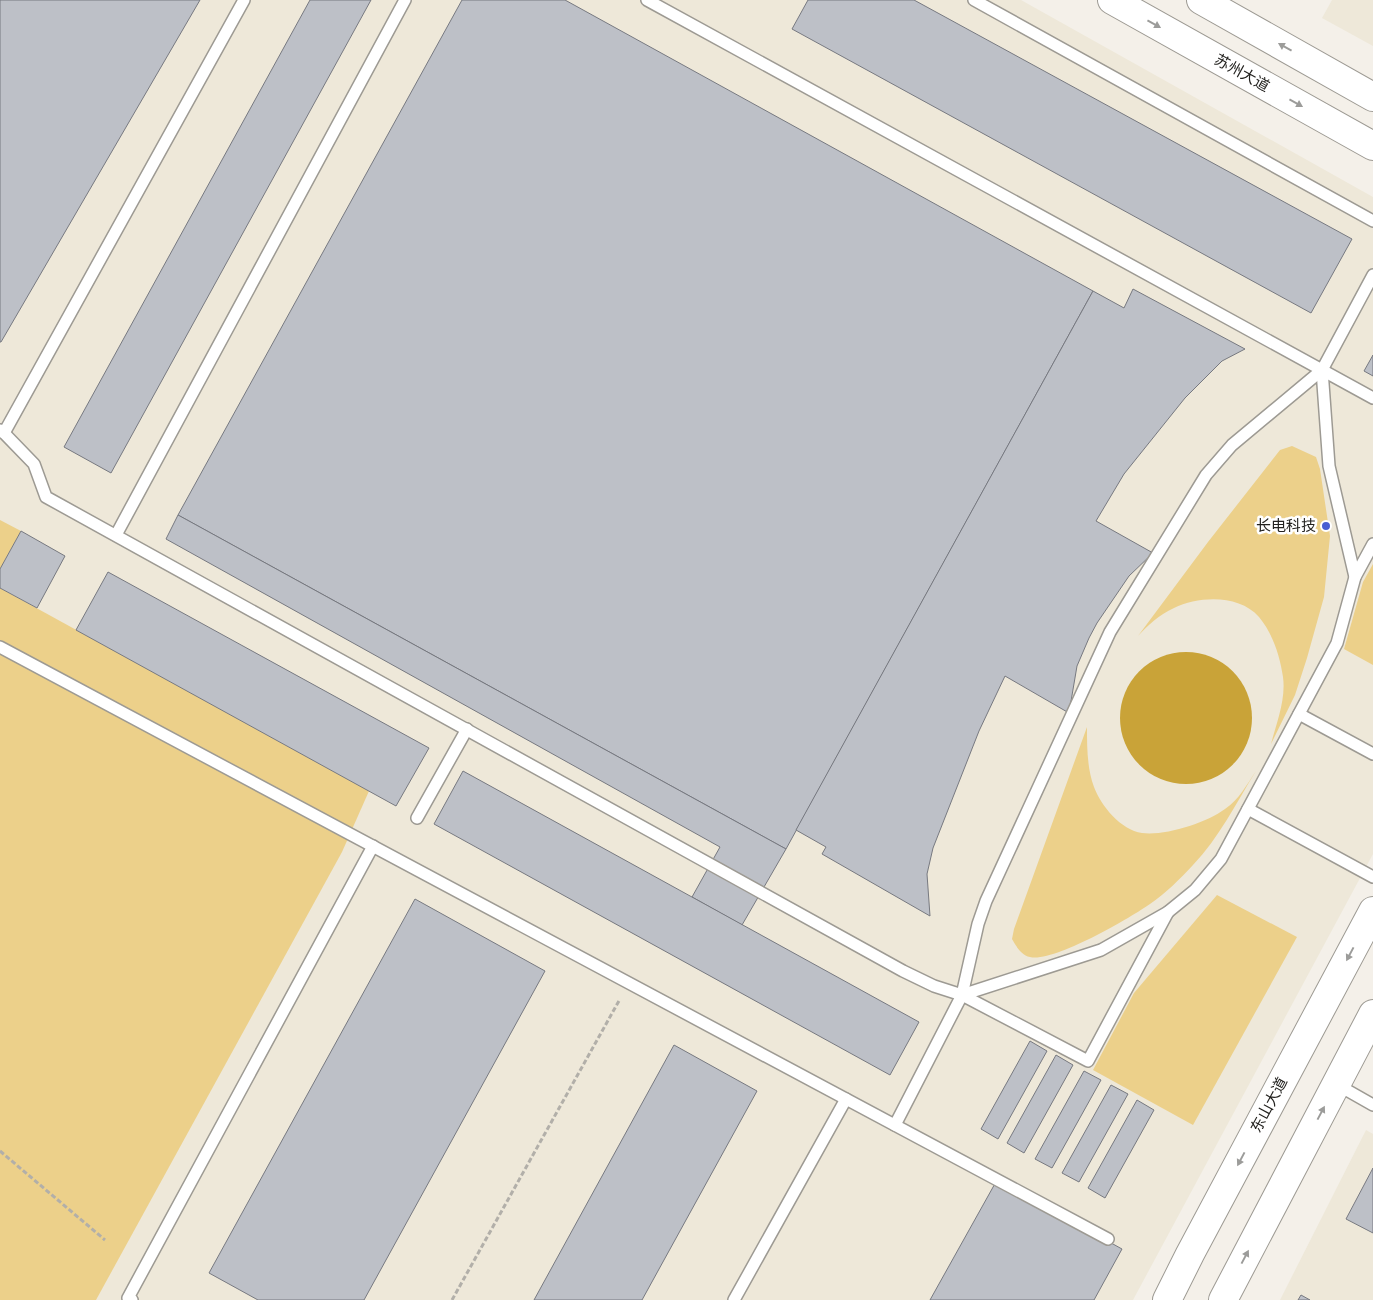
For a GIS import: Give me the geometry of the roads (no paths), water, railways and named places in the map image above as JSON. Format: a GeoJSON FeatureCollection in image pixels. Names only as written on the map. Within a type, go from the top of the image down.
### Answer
{"type":"FeatureCollection","features":[{"type":"Feature","properties":{"kind":"main road","name":"苏州大道"},"geometry":{"type":"LineString","coordinates":[[1112,0],[1373,146]]}},
{"type":"Feature","properties":{"kind":"main road"},"geometry":{"type":"LineString","coordinates":[[1201,0],[1373,97]]}},
{"type":"Feature","properties":{"kind":"main road","name":"东山大道"},"geometry":{"type":"LineString","coordinates":[[1167,1300],[1373,910]]}},
{"type":"Feature","properties":{"kind":"main road"},"geometry":{"type":"LineString","coordinates":[[1223,1300],[1373,1014]]}},
{"type":"Feature","properties":{"kind":"lane"},"geometry":{"type":"LineString","coordinates":[[244,0],[2,432],[34,464],[46,497],[903,971],[934,986],[962,995],[1088,1061],[1168,912]]}},
{"type":"Feature","properties":{"kind":"lane"},"geometry":{"type":"LineString","coordinates":[[116,535],[404,0]]}},
{"type":"Feature","properties":{"kind":"lane"},"geometry":{"type":"LineString","coordinates":[[647,0],[1373,398]]}},
{"type":"Feature","properties":{"kind":"lane"},"geometry":{"type":"LineString","coordinates":[[974,0],[1373,221]]}},
{"type":"Feature","properties":{"kind":"lane"},"geometry":{"type":"LineString","coordinates":[[895,1125],[962,995],[978,924],[986,901],[1110,632],[1206,475],[1232,445],[1322,370],[1373,275]]}},
{"type":"Feature","properties":{"kind":"lane"},"geometry":{"type":"LineString","coordinates":[[1322,370],[1329,466],[1355,577]]}},
{"type":"Feature","properties":{"kind":"lane"},"geometry":{"type":"LineString","coordinates":[[962,995],[1101,950],[1168,912],[1195,890],[1221,859],[1336,643],[1355,577],[1373,544]]}},
{"type":"Feature","properties":{"kind":"lane"},"geometry":{"type":"LineString","coordinates":[[0,647],[1108,1239]]}},
{"type":"Feature","properties":{"kind":"lane"},"geometry":{"type":"LineString","coordinates":[[1299,714],[1373,754]]}},
{"type":"Feature","properties":{"kind":"lane"},"geometry":{"type":"LineString","coordinates":[[417,818],[466,730]]}},
{"type":"Feature","properties":{"kind":"lane"},"geometry":{"type":"LineString","coordinates":[[1248,809],[1373,877]]}},
{"type":"Feature","properties":{"kind":"lane"},"geometry":{"type":"LineString","coordinates":[[132,1300],[128,1298],[373,846]]}},
{"type":"Feature","properties":{"kind":"lane"},"geometry":{"type":"LineString","coordinates":[[1336,1084],[1373,1105]]}},
{"type":"Feature","properties":{"kind":"lane"},"geometry":{"type":"LineString","coordinates":[[734,1300],[846,1099]]}},
{"type":"Feature","properties":{"kind":"place","name":"长电科技"},"geometry":{"type":"Point","coordinates":[1326,526]}}]}
